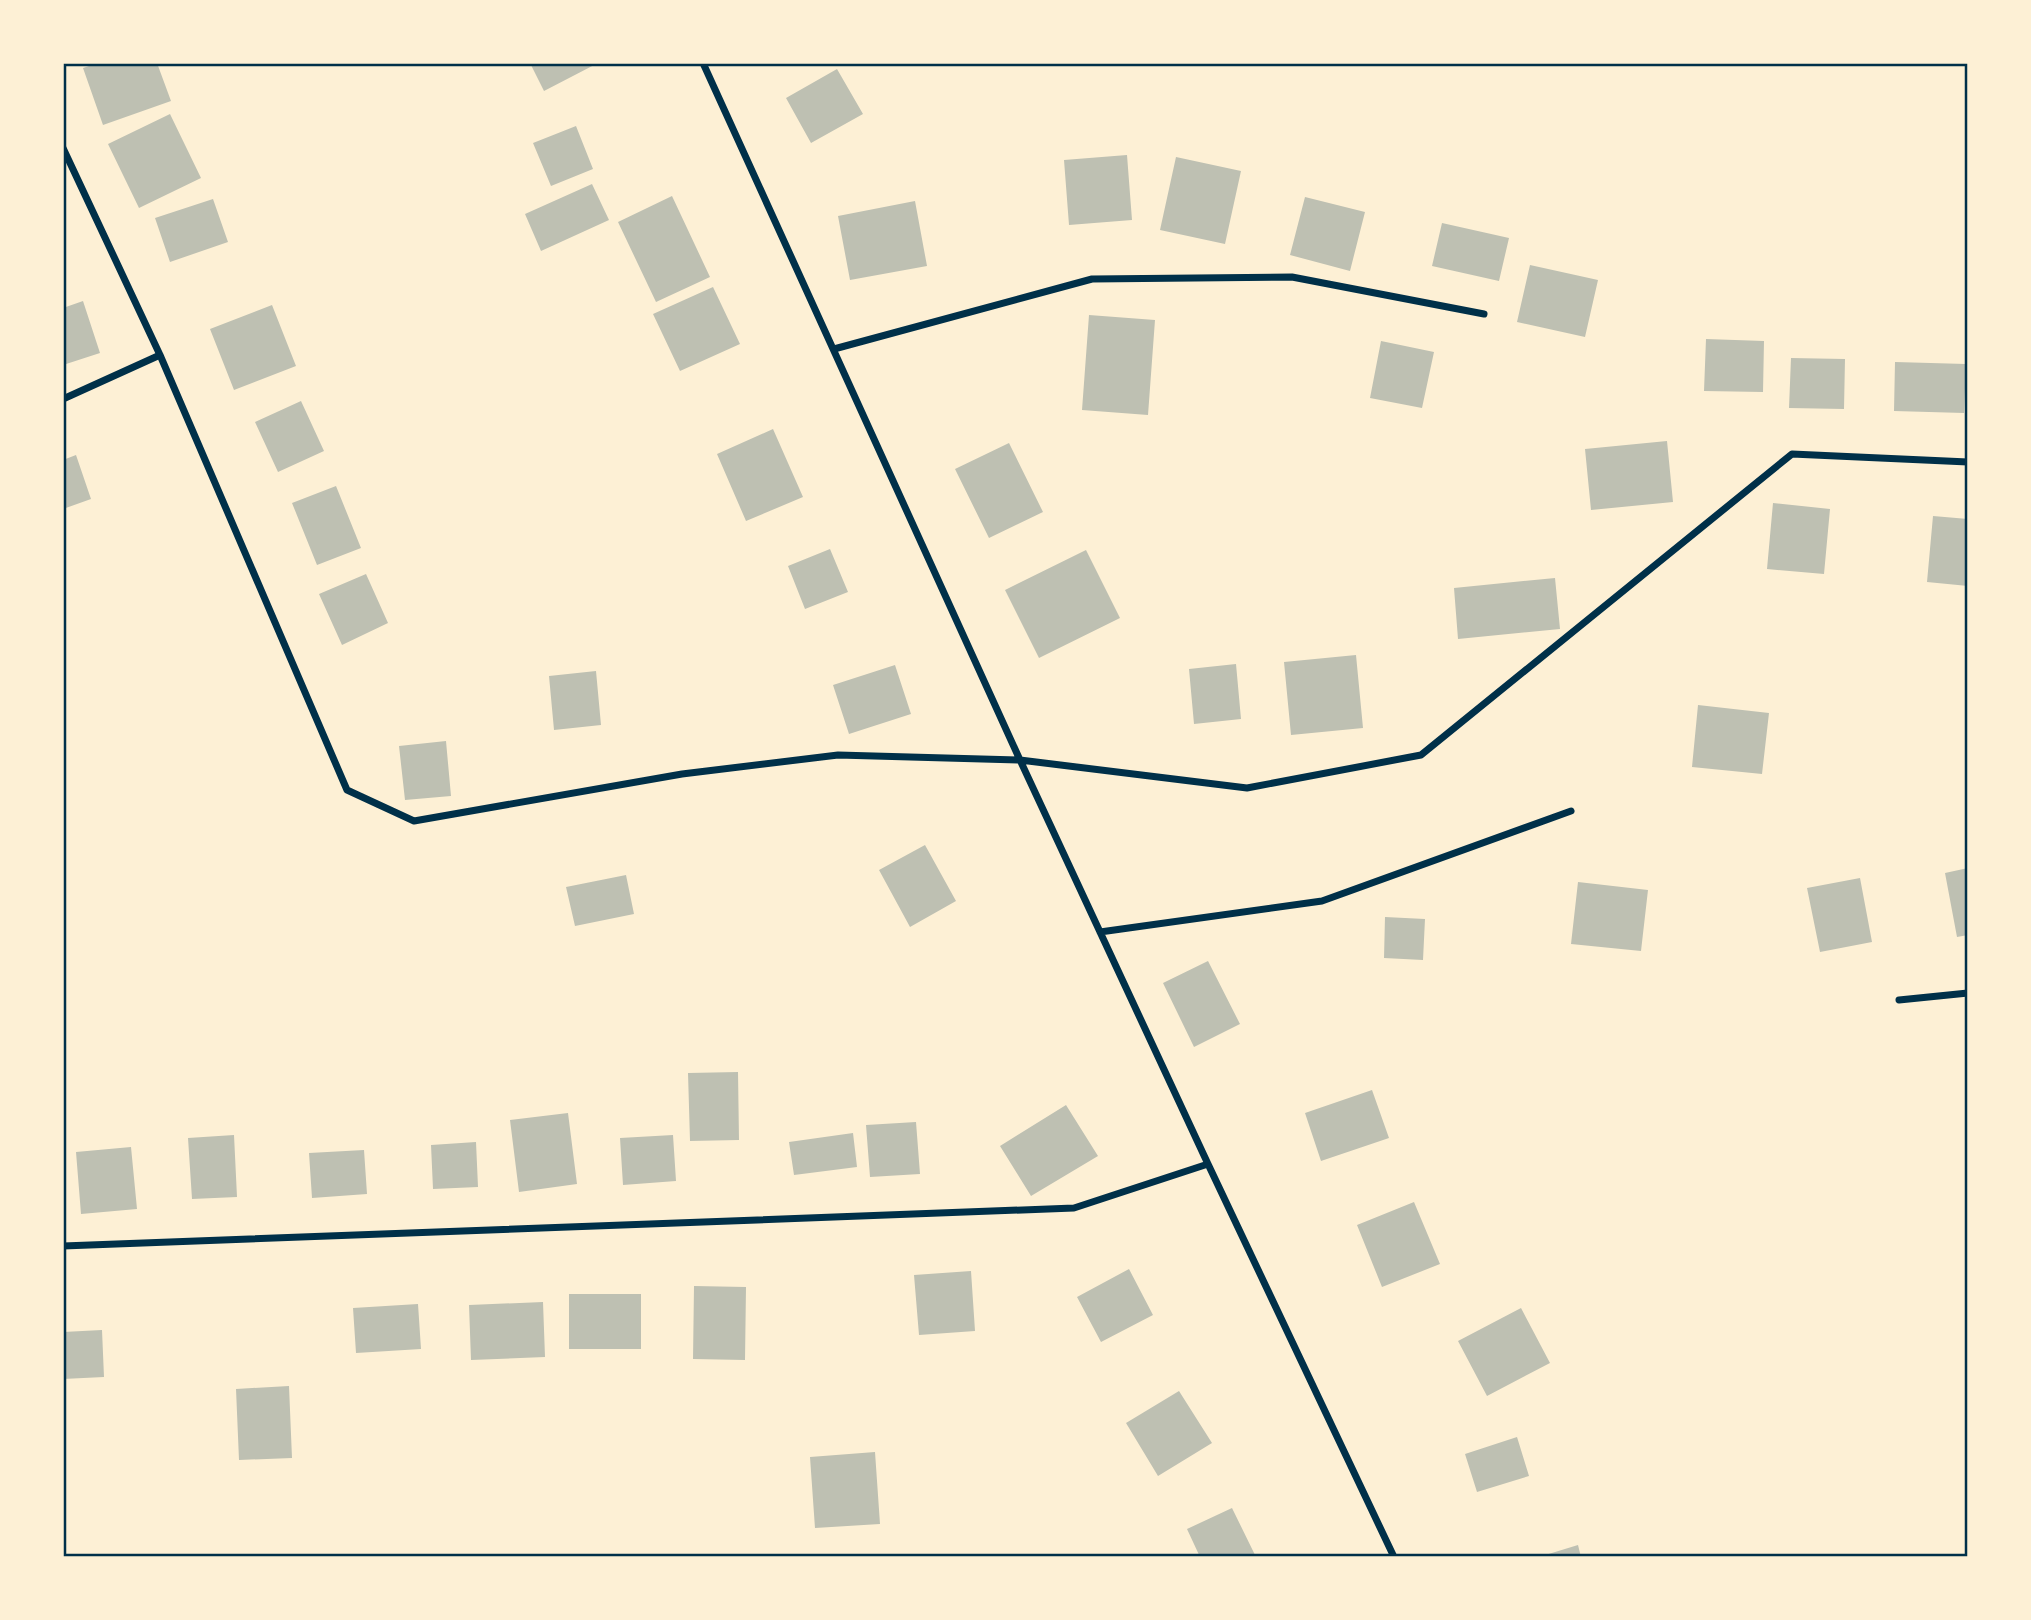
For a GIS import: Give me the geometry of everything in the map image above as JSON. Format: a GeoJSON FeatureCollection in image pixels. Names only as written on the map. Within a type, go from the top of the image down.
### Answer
{"type":"FeatureCollection","features":[{"type":"Feature","properties":{"kind":"street"},"geometry":{"type":"LineString","coordinates":[[703,63],[1020,760],[1394,1557]]}},
{"type":"Feature","properties":{"kind":"street"},"geometry":{"type":"LineString","coordinates":[[63,148],[159,355],[347,790],[414,821],[682,774],[838,755],[1020,760],[1247,788],[1421,755],[1792,454],[1968,462]]}},
{"type":"Feature","properties":{"kind":"street"},"geometry":{"type":"LineString","coordinates":[[834,349],[1092,279],[1292,277],[1484,314]]}},
{"type":"Feature","properties":{"kind":"street"},"geometry":{"type":"LineString","coordinates":[[63,399],[159,355]]}},
{"type":"Feature","properties":{"kind":"street"},"geometry":{"type":"LineString","coordinates":[[1100,932],[1322,901],[1571,811]]}},
{"type":"Feature","properties":{"kind":"street"},"geometry":{"type":"LineString","coordinates":[[1899,1000],[1968,993]]}},
{"type":"Feature","properties":{"kind":"street"},"geometry":{"type":"LineString","coordinates":[[63,1245],[1074,1208],[1208,1164]]}},
{"type":"Feature","properties":{"kind":"building"},"geometry":{"type":"Polygon","coordinates":[[[98,63],[157,63],[171,101],[103,125],[83,68],[98,63]]]}},
{"type":"Feature","properties":{"kind":"building"},"geometry":{"type":"Polygon","coordinates":[[[530,63],[598,63],[544,91],[530,63]]]}},
{"type":"Feature","properties":{"kind":"building"},"geometry":{"type":"Polygon","coordinates":[[[837,69],[863,114],[811,143],[786,98],[837,69]]]}},
{"type":"Feature","properties":{"kind":"building"},"geometry":{"type":"Polygon","coordinates":[[[170,114],[201,178],[139,208],[108,144],[170,114]]]}},
{"type":"Feature","properties":{"kind":"building"},"geometry":{"type":"Polygon","coordinates":[[[576,126],[593,169],[551,186],[533,143],[576,126]]]}},
{"type":"Feature","properties":{"kind":"building"},"geometry":{"type":"Polygon","coordinates":[[[1127,155],[1132,220],[1069,225],[1064,160],[1127,155]]]}},
{"type":"Feature","properties":{"kind":"building"},"geometry":{"type":"Polygon","coordinates":[[[1176,157],[1241,171],[1225,244],[1160,230],[1176,157]]]}},
{"type":"Feature","properties":{"kind":"building"},"geometry":{"type":"Polygon","coordinates":[[[592,184],[609,220],[541,251],[525,214],[592,184]]]}},
{"type":"Feature","properties":{"kind":"building"},"geometry":{"type":"Polygon","coordinates":[[[672,196],[710,277],[656,302],[618,222],[672,196]]]}},
{"type":"Feature","properties":{"kind":"building"},"geometry":{"type":"Polygon","coordinates":[[[1305,197],[1365,212],[1350,271],[1290,255],[1305,197]]]}},
{"type":"Feature","properties":{"kind":"building"},"geometry":{"type":"Polygon","coordinates":[[[213,199],[228,242],[170,262],[155,218],[213,199]]]}},
{"type":"Feature","properties":{"kind":"building"},"geometry":{"type":"Polygon","coordinates":[[[915,201],[927,266],[850,280],[838,216],[915,201]]]}},
{"type":"Feature","properties":{"kind":"building"},"geometry":{"type":"Polygon","coordinates":[[[1442,223],[1509,238],[1499,281],[1432,266],[1442,223]]]}},
{"type":"Feature","properties":{"kind":"building"},"geometry":{"type":"Polygon","coordinates":[[[1530,265],[1598,280],[1585,337],[1517,322],[1530,265]]]}},
{"type":"Feature","properties":{"kind":"building"},"geometry":{"type":"Polygon","coordinates":[[[713,287],[740,344],[680,371],[653,314],[713,287]]]}},
{"type":"Feature","properties":{"kind":"building"},"geometry":{"type":"Polygon","coordinates":[[[83,301],[100,353],[63,365],[63,308],[83,301]]]}},
{"type":"Feature","properties":{"kind":"building"},"geometry":{"type":"Polygon","coordinates":[[[272,305],[296,366],[234,390],[210,329],[272,305]]]}},
{"type":"Feature","properties":{"kind":"building"},"geometry":{"type":"Polygon","coordinates":[[[1089,315],[1155,320],[1148,415],[1082,410],[1089,315]]]}},
{"type":"Feature","properties":{"kind":"building"},"geometry":{"type":"Polygon","coordinates":[[[1706,339],[1764,341],[1763,392],[1704,391],[1706,339]]]}},
{"type":"Feature","properties":{"kind":"building"},"geometry":{"type":"Polygon","coordinates":[[[1381,341],[1434,352],[1422,408],[1370,398],[1381,341]]]}},
{"type":"Feature","properties":{"kind":"building"},"geometry":{"type":"Polygon","coordinates":[[[1791,358],[1845,359],[1844,409],[1789,408],[1791,358]]]}},
{"type":"Feature","properties":{"kind":"building"},"geometry":{"type":"Polygon","coordinates":[[[1895,362],[1966,364],[1964,413],[1894,411],[1895,362]]]}},
{"type":"Feature","properties":{"kind":"building"},"geometry":{"type":"Polygon","coordinates":[[[301,401],[324,451],[278,472],[255,422],[301,401]]]}},
{"type":"Feature","properties":{"kind":"building"},"geometry":{"type":"Polygon","coordinates":[[[773,429],[803,497],[746,521],[717,454],[773,429]]]}},
{"type":"Feature","properties":{"kind":"building"},"geometry":{"type":"Polygon","coordinates":[[[1667,441],[1673,502],[1591,510],[1585,449],[1667,441]]]}},
{"type":"Feature","properties":{"kind":"building"},"geometry":{"type":"Polygon","coordinates":[[[1009,443],[1043,512],[989,538],[955,469],[1009,443]]]}},
{"type":"Feature","properties":{"kind":"building"},"geometry":{"type":"Polygon","coordinates":[[[76,455],[91,499],[63,509],[63,460],[76,455]]]}},
{"type":"Feature","properties":{"kind":"building"},"geometry":{"type":"Polygon","coordinates":[[[336,486],[361,548],[317,565],[292,503],[336,486]]]}},
{"type":"Feature","properties":{"kind":"building"},"geometry":{"type":"Polygon","coordinates":[[[1773,503],[1830,509],[1824,574],[1767,569],[1773,503]]]}},
{"type":"Feature","properties":{"kind":"building"},"geometry":{"type":"Polygon","coordinates":[[[1933,516],[1968,519],[1968,586],[1927,582],[1933,516]]]}},
{"type":"Feature","properties":{"kind":"building"},"geometry":{"type":"Polygon","coordinates":[[[830,549],[848,592],[805,609],[788,566],[830,549]]]}},
{"type":"Feature","properties":{"kind":"building"},"geometry":{"type":"Polygon","coordinates":[[[1086,550],[1120,618],[1039,658],[1005,590],[1086,550]]]}},
{"type":"Feature","properties":{"kind":"building"},"geometry":{"type":"Polygon","coordinates":[[[366,574],[388,623],[342,645],[319,594],[366,574]]]}},
{"type":"Feature","properties":{"kind":"building"},"geometry":{"type":"Polygon","coordinates":[[[1555,578],[1560,629],[1458,639],[1454,588],[1555,578]]]}},
{"type":"Feature","properties":{"kind":"building"},"geometry":{"type":"Polygon","coordinates":[[[1356,655],[1363,728],[1291,735],[1284,662],[1356,655]]]}},
{"type":"Feature","properties":{"kind":"building"},"geometry":{"type":"Polygon","coordinates":[[[1236,664],[1241,719],[1194,724],[1189,669],[1236,664]]]}},
{"type":"Feature","properties":{"kind":"building"},"geometry":{"type":"Polygon","coordinates":[[[895,665],[911,714],[849,734],[833,685],[895,665]]]}},
{"type":"Feature","properties":{"kind":"building"},"geometry":{"type":"Polygon","coordinates":[[[596,671],[601,725],[554,730],[549,676],[596,671]]]}},
{"type":"Feature","properties":{"kind":"building"},"geometry":{"type":"Polygon","coordinates":[[[1698,705],[1769,713],[1762,774],[1692,767],[1698,705]]]}},
{"type":"Feature","properties":{"kind":"building"},"geometry":{"type":"Polygon","coordinates":[[[446,741],[451,796],[405,800],[399,746],[446,741]]]}},
{"type":"Feature","properties":{"kind":"building"},"geometry":{"type":"Polygon","coordinates":[[[925,845],[956,901],[910,927],[879,870],[925,845]]]}},
{"type":"Feature","properties":{"kind":"building"},"geometry":{"type":"Polygon","coordinates":[[[1968,868],[1968,935],[1957,937],[1945,873],[1968,868]]]}},
{"type":"Feature","properties":{"kind":"building"},"geometry":{"type":"Polygon","coordinates":[[[626,875],[634,914],[575,926],[566,887],[626,875]]]}},
{"type":"Feature","properties":{"kind":"building"},"geometry":{"type":"Polygon","coordinates":[[[1860,878],[1872,942],[1820,952],[1807,888],[1860,878]]]}},
{"type":"Feature","properties":{"kind":"building"},"geometry":{"type":"Polygon","coordinates":[[[1578,882],[1648,890],[1641,951],[1571,944],[1578,882]]]}},
{"type":"Feature","properties":{"kind":"building"},"geometry":{"type":"Polygon","coordinates":[[[1385,917],[1425,919],[1423,960],[1384,958],[1385,917]]]}},
{"type":"Feature","properties":{"kind":"building"},"geometry":{"type":"Polygon","coordinates":[[[1208,961],[1240,1024],[1194,1047],[1163,983],[1208,961]]]}},
{"type":"Feature","properties":{"kind":"building"},"geometry":{"type":"Polygon","coordinates":[[[738,1072],[739,1140],[690,1141],[688,1073],[738,1072]]]}},
{"type":"Feature","properties":{"kind":"building"},"geometry":{"type":"Polygon","coordinates":[[[1372,1090],[1389,1138],[1321,1161],[1305,1113],[1372,1090]]]}},
{"type":"Feature","properties":{"kind":"building"},"geometry":{"type":"Polygon","coordinates":[[[1066,1105],[1098,1156],[1031,1196],[1000,1146],[1066,1105]]]}},
{"type":"Feature","properties":{"kind":"building"},"geometry":{"type":"Polygon","coordinates":[[[568,1113],[577,1184],[519,1192],[510,1120],[568,1113]]]}},
{"type":"Feature","properties":{"kind":"building"},"geometry":{"type":"Polygon","coordinates":[[[916,1122],[920,1174],[870,1177],[866,1125],[916,1122]]]}},
{"type":"Feature","properties":{"kind":"building"},"geometry":{"type":"Polygon","coordinates":[[[853,1133],[857,1167],[794,1175],[789,1142],[853,1133]]]}},
{"type":"Feature","properties":{"kind":"building"},"geometry":{"type":"Polygon","coordinates":[[[234,1135],[237,1197],[192,1199],[188,1138],[234,1135]]]}},
{"type":"Feature","properties":{"kind":"building"},"geometry":{"type":"Polygon","coordinates":[[[673,1135],[676,1181],[623,1185],[620,1138],[673,1135]]]}},
{"type":"Feature","properties":{"kind":"building"},"geometry":{"type":"Polygon","coordinates":[[[476,1142],[478,1187],[433,1189],[431,1145],[476,1142]]]}},
{"type":"Feature","properties":{"kind":"building"},"geometry":{"type":"Polygon","coordinates":[[[131,1147],[137,1209],[81,1214],[76,1152],[131,1147]]]}},
{"type":"Feature","properties":{"kind":"building"},"geometry":{"type":"Polygon","coordinates":[[[364,1150],[367,1194],[312,1198],[309,1153],[364,1150]]]}},
{"type":"Feature","properties":{"kind":"building"},"geometry":{"type":"Polygon","coordinates":[[[1414,1202],[1440,1264],[1382,1287],[1357,1225],[1414,1202]]]}},
{"type":"Feature","properties":{"kind":"building"},"geometry":{"type":"Polygon","coordinates":[[[1129,1269],[1153,1315],[1101,1342],[1077,1297],[1129,1269]]]}},
{"type":"Feature","properties":{"kind":"building"},"geometry":{"type":"Polygon","coordinates":[[[971,1271],[975,1331],[919,1335],[914,1275],[971,1271]]]}},
{"type":"Feature","properties":{"kind":"building"},"geometry":{"type":"Polygon","coordinates":[[[694,1286],[746,1287],[745,1360],[693,1359],[694,1286]]]}},
{"type":"Feature","properties":{"kind":"building"},"geometry":{"type":"Polygon","coordinates":[[[569,1294],[641,1294],[641,1349],[569,1349],[569,1294]]]}},
{"type":"Feature","properties":{"kind":"building"},"geometry":{"type":"Polygon","coordinates":[[[543,1302],[545,1357],[471,1360],[469,1305],[543,1302]]]}},
{"type":"Feature","properties":{"kind":"building"},"geometry":{"type":"Polygon","coordinates":[[[418,1304],[421,1349],[356,1353],[353,1308],[418,1304]]]}},
{"type":"Feature","properties":{"kind":"building"},"geometry":{"type":"Polygon","coordinates":[[[1521,1308],[1550,1363],[1487,1396],[1458,1341],[1521,1308]]]}},
{"type":"Feature","properties":{"kind":"building"},"geometry":{"type":"Polygon","coordinates":[[[102,1330],[104,1377],[63,1379],[63,1332],[102,1330]]]}},
{"type":"Feature","properties":{"kind":"building"},"geometry":{"type":"Polygon","coordinates":[[[289,1386],[292,1458],[239,1460],[236,1389],[289,1386]]]}},
{"type":"Feature","properties":{"kind":"building"},"geometry":{"type":"Polygon","coordinates":[[[1179,1391],[1212,1443],[1158,1476],[1126,1423],[1179,1391]]]}},
{"type":"Feature","properties":{"kind":"building"},"geometry":{"type":"Polygon","coordinates":[[[1517,1437],[1529,1476],[1477,1492],[1465,1454],[1517,1437]]]}},
{"type":"Feature","properties":{"kind":"building"},"geometry":{"type":"Polygon","coordinates":[[[875,1452],[880,1524],[815,1528],[810,1457],[875,1452]]]}},
{"type":"Feature","properties":{"kind":"building"},"geometry":{"type":"Polygon","coordinates":[[[1232,1508],[1256,1557],[1200,1557],[1187,1529],[1232,1508]]]}},
{"type":"Feature","properties":{"kind":"building"},"geometry":{"type":"Polygon","coordinates":[[[1578,1545],[1581,1557],[1542,1557],[1542,1556],[1578,1545]]]}}]}
